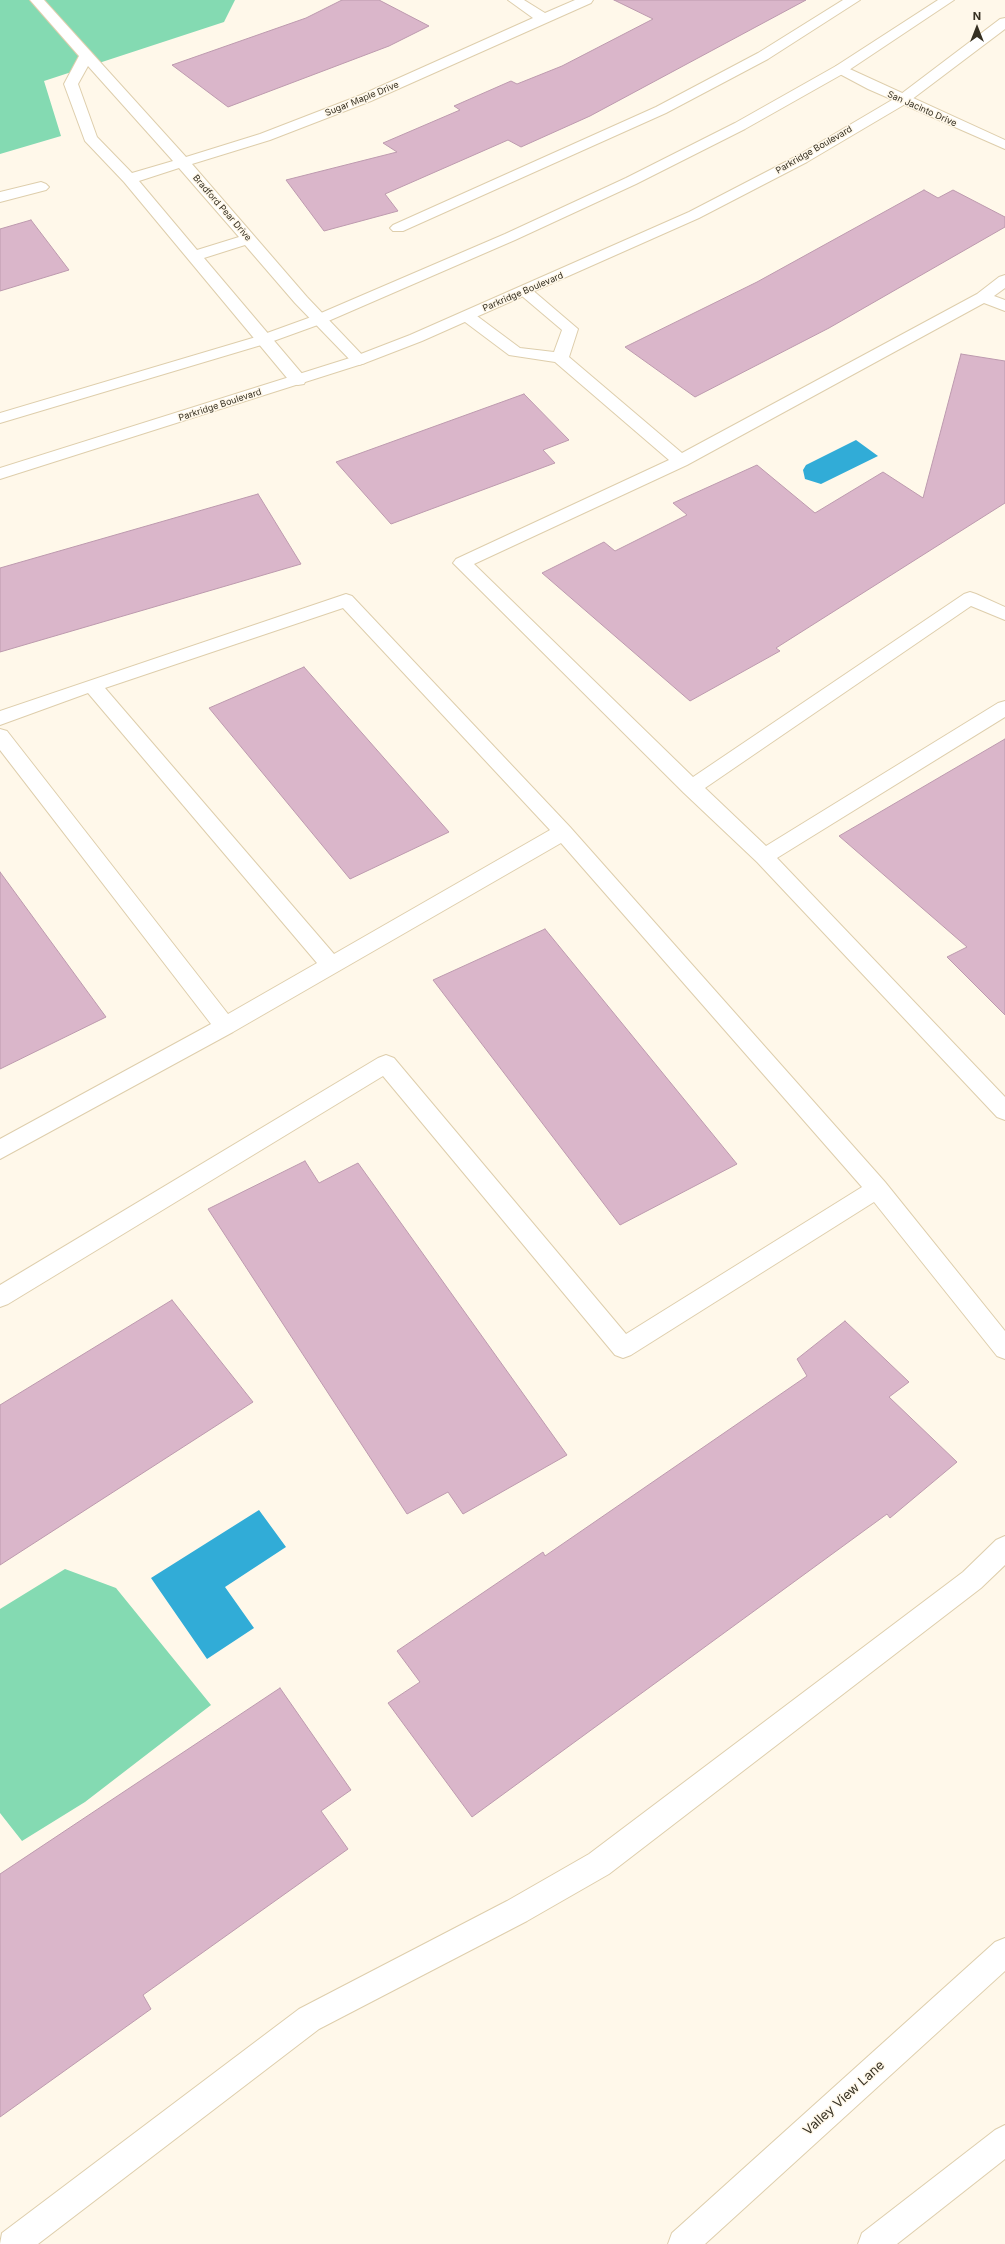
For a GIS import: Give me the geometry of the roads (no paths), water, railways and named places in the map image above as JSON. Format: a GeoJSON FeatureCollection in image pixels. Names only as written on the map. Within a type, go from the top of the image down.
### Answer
{"type":"FeatureCollection","features":[{"type":"Feature","properties":{"kind":"main road","name":"Bradford Pear Drive"},"geometry":{"type":"LineString","coordinates":[[37,0],[183,162],[320,319],[359,360]]}},
{"type":"Feature","properties":{"kind":"main road"},"geometry":{"type":"LineString","coordinates":[[515,0],[544,19]]}},
{"type":"Feature","properties":{"kind":"main road","name":"Sugar Maple Drive"},"geometry":{"type":"LineString","coordinates":[[130,179],[265,137],[366,98],[586,0]]}},
{"type":"Feature","properties":{"kind":"main road"},"geometry":{"type":"LineString","coordinates":[[398,228],[661,110],[763,56],[853,0]]}},
{"type":"Feature","properties":{"kind":"main road"},"geometry":{"type":"LineString","coordinates":[[0,418],[262,340],[320,319],[510,237],[631,181],[740,126],[841,69],[948,0]]}},
{"type":"Feature","properties":{"kind":"main road","name":"Parkridge Boulevard"},"geometry":{"type":"LineString","coordinates":[[0,474],[359,360],[467,316],[694,215],[802,159],[902,100],[1005,22]]}},
{"type":"Feature","properties":{"kind":"main road"},"geometry":{"type":"LineString","coordinates":[[86,56],[71,84],[90,138],[130,179],[262,340],[298,380]]}},
{"type":"Feature","properties":{"kind":"main road","name":"San Jacinto Drive"},"geometry":{"type":"LineString","coordinates":[[841,69],[902,100],[1005,145]]}},
{"type":"Feature","properties":{"kind":"main road"},"geometry":{"type":"LineString","coordinates":[[0,197],[41,187]]}},
{"type":"Feature","properties":{"kind":"main road"},"geometry":{"type":"LineString","coordinates":[[193,256],[249,239]]}},
{"type":"Feature","properties":{"kind":"main road"},"geometry":{"type":"LineString","coordinates":[[1005,280],[983,297],[682,461],[462,563],[691,788],[764,857],[1005,1111]]}},
{"type":"Feature","properties":{"kind":"main road"},"geometry":{"type":"LineString","coordinates":[[524,291],[570,330],[560,358]]}},
{"type":"Feature","properties":{"kind":"main road"},"geometry":{"type":"LineString","coordinates":[[983,297],[1005,306]]}},
{"type":"Feature","properties":{"kind":"main road"},"geometry":{"type":"LineString","coordinates":[[467,316],[515,352],[560,358],[682,461]]}},
{"type":"Feature","properties":{"kind":"main road"},"geometry":{"type":"LineString","coordinates":[[691,788],[970,598],[1005,614]]}},
{"type":"Feature","properties":{"kind":"main road"},"geometry":{"type":"LineString","coordinates":[[0,718],[92,685],[346,600],[564,832],[877,1189],[1005,1349]]}},
{"type":"Feature","properties":{"kind":"main road"},"geometry":{"type":"LineString","coordinates":[[92,685],[331,965]]}},
{"type":"Feature","properties":{"kind":"main road"},"geometry":{"type":"LineString","coordinates":[[764,857],[1005,708]]}},
{"type":"Feature","properties":{"kind":"main road"},"geometry":{"type":"LineString","coordinates":[[0,736],[225,1026]]}},
{"type":"Feature","properties":{"kind":"main road"},"geometry":{"type":"LineString","coordinates":[[0,1150],[225,1026],[564,832]]}},
{"type":"Feature","properties":{"kind":"main road"},"geometry":{"type":"LineString","coordinates":[[0,1297],[386,1064],[623,1348],[877,1189]]}},
{"type":"Feature","properties":{"kind":"main road"},"geometry":{"type":"LineString","coordinates":[[13,2244],[309,2019],[517,1911],[599,1864],[966,1585],[1005,1548]]}},
{"type":"Feature","properties":{"kind":"main road","name":"Valley View Lane"},"geometry":{"type":"LineString","coordinates":[[683,2244],[1005,1952]]}},
{"type":"Feature","properties":{"kind":"main road"},"geometry":{"type":"LineString","coordinates":[[873,2244],[1005,2140]]}},
{"type":"Feature","properties":{"kind":"water"},"geometry":{"type":"Polygon","coordinates":[[[856,440],[878,456],[821,484],[805,479],[803,470],[806,465],[856,440]]]}},
{"type":"Feature","properties":{"kind":"water"},"geometry":{"type":"Polygon","coordinates":[[[259,1510],[286,1547],[225,1587],[254,1628],[207,1659],[151,1578],[259,1510]]]}}]}
